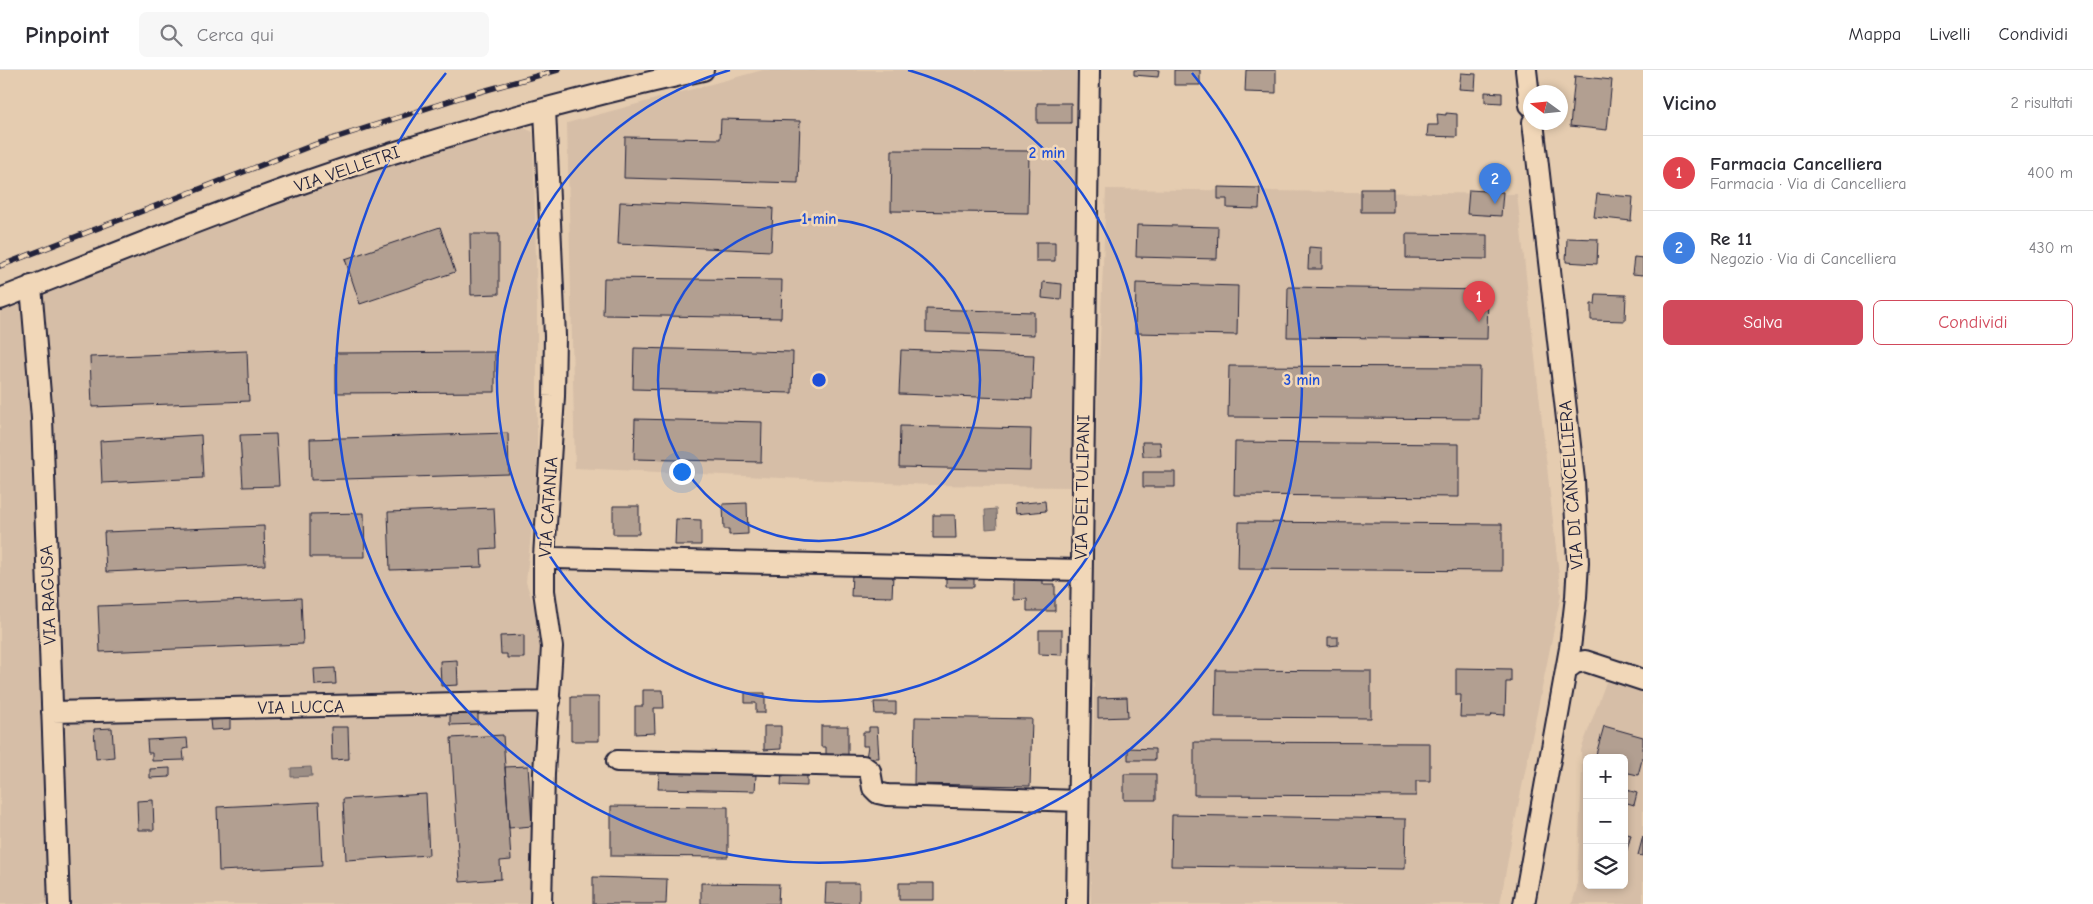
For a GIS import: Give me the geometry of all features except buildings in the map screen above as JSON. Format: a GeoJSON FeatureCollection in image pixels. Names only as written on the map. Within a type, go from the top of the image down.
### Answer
{"type":"FeatureCollection","features":[{"type":"Feature","properties":{"kind":"street","name":"VIA VELLETRI"},"geometry":{"type":"LineString","coordinates":[[0,299],[218,214],[364,163],[544,109],[703,70]]}},
{"type":"Feature","properties":{"kind":"street","name":"VIA DEI TULIPANI"},"geometry":{"type":"LineString","coordinates":[[1076,904],[1089,70]]}},
{"type":"Feature","properties":{"kind":"street"},"geometry":{"type":"LineString","coordinates":[[1526,70],[1528,85]]}},
{"type":"Feature","properties":{"kind":"street","name":"VIA CATANIA"},"geometry":{"type":"LineString","coordinates":[[542,904],[544,773],[550,701],[552,639],[544,591],[544,557],[554,396],[555,336],[544,109]]}},
{"type":"Feature","properties":{"kind":"street","name":"VIA DI CANCELLIERA"},"geometry":{"type":"LineString","coordinates":[[1524,904],[1567,669],[1574,622],[1578,571],[1576,502],[1534,130]]}},
{"type":"Feature","properties":{"kind":"street","name":"VIA RAGUSA"},"geometry":{"type":"LineString","coordinates":[[31,286],[42,418],[60,904]]}},
{"type":"Feature","properties":{"kind":"street"},"geometry":{"type":"LineString","coordinates":[[554,558],[1080,570]]}},
{"type":"Feature","properties":{"kind":"street"},"geometry":{"type":"LineString","coordinates":[[1574,622],[1582,647],[1600,665]]}},
{"type":"Feature","properties":{"kind":"street"},"geometry":{"type":"LineString","coordinates":[[1567,669],[1575,663],[1585,661],[1643,680]]}},
{"type":"Feature","properties":{"kind":"street","name":"VIA LUCCA"},"geometry":{"type":"LineString","coordinates":[[52,712],[550,701]]}},
{"type":"Feature","properties":{"kind":"street"},"geometry":{"type":"LineString","coordinates":[[617,761],[863,766],[870,771],[872,788],[878,793],[887,795],[1078,801]]}},
{"type":"Feature","properties":{"kind":"shaded area"},"geometry":{"type":"Polygon","coordinates":[[[763,70],[1085,70],[1071,487],[930,485],[575,468],[567,123],[763,70]]]}},
{"type":"Feature","properties":{"kind":"shaded area"},"geometry":{"type":"Polygon","coordinates":[[[515,124],[533,132],[537,307],[537,478],[526,582],[543,634],[532,904],[0,904],[0,307],[289,198],[417,154],[515,124]]]}},
{"type":"Feature","properties":{"kind":"shaded area"},"geometry":{"type":"Polygon","coordinates":[[[1106,189],[1517,194],[1561,594],[1500,904],[1091,904],[1090,810],[1094,719],[1093,515],[1106,189]]]}},
{"type":"Feature","properties":{"kind":"shaded area"},"geometry":{"type":"Polygon","coordinates":[[[996,509],[997,528],[986,529],[985,510],[996,509]]]}},
{"type":"Feature","properties":{"kind":"shaded area"},"geometry":{"type":"Polygon","coordinates":[[[1606,682],[1643,692],[1643,904],[1572,904],[1577,887],[1582,770],[1581,750],[1606,682]]]}},
{"type":"Feature","properties":{"kind":"shaded area"},"geometry":{"type":"Polygon","coordinates":[[[311,767],[312,776],[291,777],[291,768],[311,767]]]}},
{"type":"Feature","properties":{"kind":"railway"},"geometry":{"type":"LineString","coordinates":[[0,266],[316,144],[465,96],[558,70]]}},
{"type":"Feature","properties":{"kind":"place","name":"Re 11"},"geometry":{"type":"Point","coordinates":[1495,204]}},
{"type":"Feature","properties":{"kind":"place","name":"Farmacia Cancelliera"},"geometry":{"type":"Point","coordinates":[1479,322]}}]}
